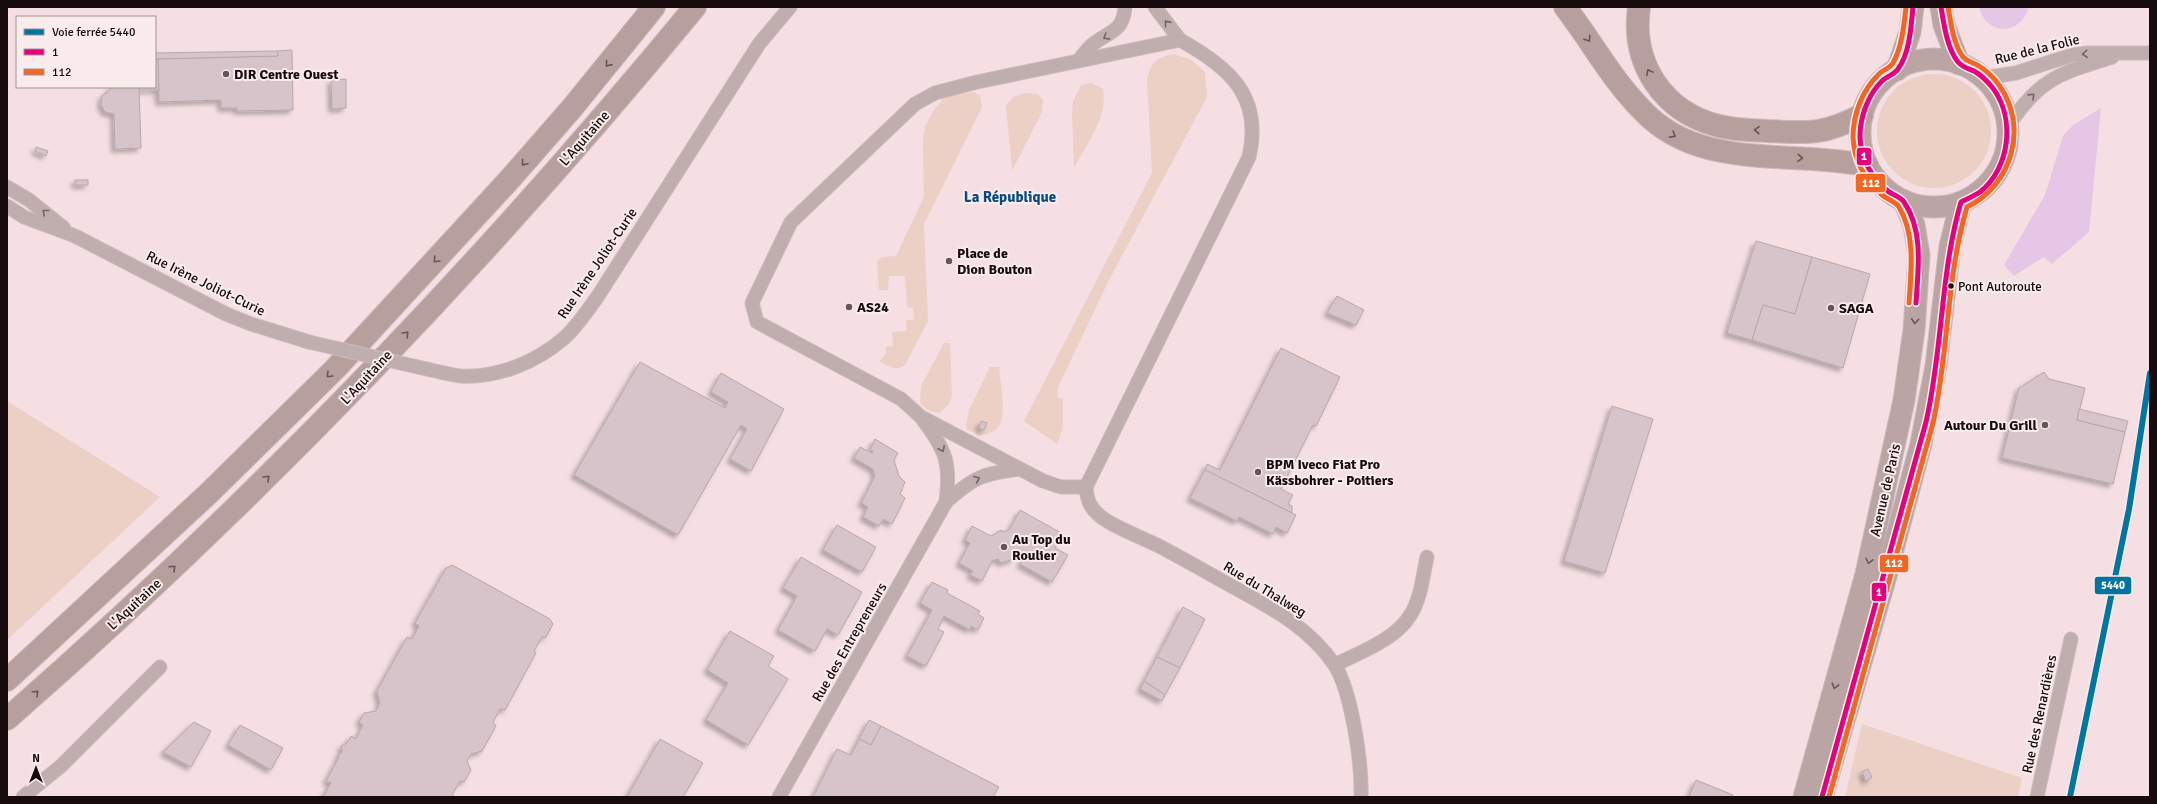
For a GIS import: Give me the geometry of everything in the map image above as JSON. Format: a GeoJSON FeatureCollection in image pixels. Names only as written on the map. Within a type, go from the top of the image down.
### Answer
{"type":"FeatureCollection","features":[{"type":"Feature","properties":{"kind":"highway"},"geometry":{"type":"LineString","coordinates":[[632,34],[650,7]]}},
{"type":"Feature","properties":{"kind":"highway","name":"L'Aquitaine"},"geometry":{"type":"LineString","coordinates":[[7,680],[210,493],[335,369],[510,179],[572,108],[654,7]]}},
{"type":"Feature","properties":{"kind":"highway","name":"L'Aquitaine"},"geometry":{"type":"LineString","coordinates":[[7,719],[230,514],[357,387],[540,188],[695,7]]}},
{"type":"Feature","properties":{"kind":"highway"},"geometry":{"type":"LineString","coordinates":[[1565,7],[1612,76],[1644,112],[1672,135],[1704,148],[1721,152],[1814,159],[1867,165]]}},
{"type":"Feature","properties":{"kind":"highway"},"geometry":{"type":"LineString","coordinates":[[1639,7],[1637,26],[1638,42],[1648,71],[1657,86],[1670,101],[1685,113],[1720,127],[1813,133],[1840,126],[1862,115]]}},
{"type":"Feature","properties":{"kind":"main road"},"geometry":{"type":"LineString","coordinates":[[1897,70],[1910,32],[1913,7]]}},
{"type":"Feature","properties":{"kind":"main road"},"geometry":{"type":"LineString","coordinates":[[1941,7],[1944,25],[1959,64]]}},
{"type":"Feature","properties":{"kind":"main road"},"geometry":{"type":"LineString","coordinates":[[1928,60],[1942,60],[1959,64],[1983,78],[1994,90],[2002,105],[2008,126],[2007,148],[2002,163],[1995,174],[1979,192],[1961,202],[1942,207],[1923,206],[1904,201],[1892,194],[1876,179],[1867,165],[1861,147],[1860,129],[1862,115],[1868,100],[1876,87],[1897,70],[1913,63],[1928,60]]}},
{"type":"Feature","properties":{"kind":"main road","name":"Avenue de Paris"},"geometry":{"type":"LineString","coordinates":[[1804,797],[1866,574],[1904,400],[1914,330],[1919,255],[1914,225],[1904,201]]}},
{"type":"Feature","properties":{"kind":"main road","name":"Avenue de Paris"},"geometry":{"type":"LineString","coordinates":[[1822,797],[1886,576],[1922,436],[1936,366],[1950,246],[1961,202]]}},
{"type":"Feature","properties":{"kind":"street","name":"Rue Irène Joliot-Curie"},"geometry":{"type":"LineString","coordinates":[[7,206],[24,217],[75,236],[226,314],[257,326],[309,342],[461,376],[508,370],[535,359],[563,339],[580,322],[760,44],[790,7]]}},
{"type":"Feature","properties":{"kind":"street"},"geometry":{"type":"LineString","coordinates":[[1078,61],[1093,44],[1116,29],[1121,23],[1125,7]]}},
{"type":"Feature","properties":{"kind":"street"},"geometry":{"type":"LineString","coordinates":[[920,416],[1042,482],[1061,487],[1086,487],[1249,157],[1253,138],[1252,116],[1246,97],[1235,80],[1219,64],[1180,40],[1155,7]]}},
{"type":"Feature","properties":{"kind":"street"},"geometry":{"type":"LineString","coordinates":[[946,502],[948,484],[946,457],[937,439],[920,416],[901,399],[757,322],[752,303],[791,222],[915,104],[935,93],[977,82],[1180,40]]}},
{"type":"Feature","properties":{"kind":"street","name":"Rue de la Folie"},"geometry":{"type":"LineString","coordinates":[[1983,78],[2016,72],[2072,55],[2088,53],[2150,53]]}},
{"type":"Feature","properties":{"kind":"street","name":"Rue de la Folie"},"geometry":{"type":"LineString","coordinates":[[2008,126],[2022,105],[2050,81],[2075,68],[2124,54]]}},
{"type":"Feature","properties":{"kind":"street"},"geometry":{"type":"LineString","coordinates":[[7,187],[29,200],[75,236]]}},
{"type":"Feature","properties":{"kind":"street"},"geometry":{"type":"LineString","coordinates":[[946,502],[969,482],[991,473],[1019,469]]}},
{"type":"Feature","properties":{"kind":"street","name":"Rue du Thalweg"},"geometry":{"type":"LineString","coordinates":[[1086,487],[1087,498],[1091,507],[1101,517],[1161,547],[1281,614],[1310,635],[1335,666],[1351,711],[1360,767],[1361,797]]}},
{"type":"Feature","properties":{"kind":"street","name":"Rue des Entrepreneurs"},"geometry":{"type":"LineString","coordinates":[[779,797],[946,502]]}},
{"type":"Feature","properties":{"kind":"street"},"geometry":{"type":"LineString","coordinates":[[1335,666],[1382,641],[1412,614],[1420,590],[1427,557]]}},
{"type":"Feature","properties":{"kind":"street","name":"Rue des Renardières"},"geometry":{"type":"LineString","coordinates":[[2037,797],[2071,639]]}},
{"type":"Feature","properties":{"kind":"street"},"geometry":{"type":"LineString","coordinates":[[23,797],[61,766],[160,667]]}},
{"type":"Feature","properties":{"kind":"shaded area"},"geometry":{"type":"Polygon","coordinates":[[[1979,7],[2029,7],[2025,17],[2019,23],[2004,29],[1989,23],[1983,17],[1979,7]]]}},
{"type":"Feature","properties":{"kind":"shaded area"},"geometry":{"type":"Polygon","coordinates":[[[1173,54],[1190,59],[1205,72],[1207,97],[1109,280],[1058,387],[1057,397],[1063,399],[1063,427],[1057,444],[1024,421],[1152,173],[1147,79],[1151,68],[1158,59],[1173,54]]]}},
{"type":"Feature","properties":{"kind":"shaded area"},"geometry":{"type":"Polygon","coordinates":[[[1934,74],[1956,78],[1966,83],[1982,99],[1987,109],[1991,131],[1987,153],[1982,163],[1966,179],[1956,184],[1934,188],[1912,184],[1902,179],[1886,163],[1881,153],[1877,131],[1881,109],[1886,99],[1902,83],[1912,78],[1934,74]]]}},
{"type":"Feature","properties":{"kind":"shaded area"},"geometry":{"type":"Polygon","coordinates":[[[1091,83],[1102,88],[1104,97],[1103,108],[1096,129],[1074,168],[1073,101],[1081,85],[1091,83]]]}},
{"type":"Feature","properties":{"kind":"shaded area"},"geometry":{"type":"Polygon","coordinates":[[[974,92],[980,96],[982,107],[924,224],[928,321],[905,365],[899,368],[892,368],[879,361],[886,354],[886,347],[893,346],[892,332],[906,331],[906,320],[914,320],[913,308],[907,307],[905,276],[889,276],[888,290],[879,290],[877,261],[882,257],[896,256],[924,197],[923,143],[925,126],[934,110],[944,98],[957,94],[974,92]]]}},
{"type":"Feature","properties":{"kind":"shaded area"},"geometry":{"type":"Polygon","coordinates":[[[1025,93],[1038,94],[1043,100],[1042,112],[1012,171],[1006,106],[1013,97],[1025,93]]]}},
{"type":"Feature","properties":{"kind":"shaded area"},"geometry":{"type":"Polygon","coordinates":[[[2101,108],[2089,232],[2052,264],[2044,257],[2014,276],[2004,265],[2045,195],[2063,136],[2073,125],[2101,108]]]}},
{"type":"Feature","properties":{"kind":"shaded area"},"geometry":{"type":"Polygon","coordinates":[[[944,343],[950,343],[952,396],[949,404],[940,413],[929,411],[920,403],[921,386],[944,343]]]}},
{"type":"Feature","properties":{"kind":"shaded area"},"geometry":{"type":"Polygon","coordinates":[[[990,367],[999,367],[1003,414],[999,426],[995,430],[979,436],[966,428],[969,410],[990,367]]]}},
{"type":"Feature","properties":{"kind":"shaded area"},"geometry":{"type":"Polygon","coordinates":[[[7,401],[160,497],[7,640],[7,401]]]}},
{"type":"Feature","properties":{"kind":"shaded area"},"geometry":{"type":"Polygon","coordinates":[[[1862,724],[2022,778],[2018,797],[1845,797],[1862,724]]]}},
{"type":"Feature","properties":{"kind":"building","name":"DIR Centre Ouest"},"geometry":{"type":"Polygon","coordinates":[[[292,50],[293,110],[237,111],[237,108],[221,108],[221,100],[159,102],[158,59],[278,56],[277,51],[292,50]]]}},
{"type":"Feature","properties":{"kind":"building"},"geometry":{"type":"Polygon","coordinates":[[[277,51],[278,56],[156,59],[156,53],[277,51]]]}},
{"type":"Feature","properties":{"kind":"building"},"geometry":{"type":"Polygon","coordinates":[[[156,59],[158,59],[159,90],[139,90],[139,88],[156,88],[156,59]]]}},
{"type":"Feature","properties":{"kind":"building"},"geometry":{"type":"Polygon","coordinates":[[[346,79],[346,108],[332,109],[331,80],[346,79]]]}},
{"type":"Feature","properties":{"kind":"building"},"geometry":{"type":"Polygon","coordinates":[[[110,88],[139,88],[141,148],[115,149],[114,114],[105,112],[101,105],[102,96],[110,90],[110,88]]]}},
{"type":"Feature","properties":{"kind":"building"},"geometry":{"type":"Polygon","coordinates":[[[36,147],[48,151],[46,156],[35,151],[36,147]]]}},
{"type":"Feature","properties":{"kind":"building"},"geometry":{"type":"Polygon","coordinates":[[[75,180],[88,180],[88,185],[75,185],[75,180]]]}},
{"type":"Feature","properties":{"kind":"building"},"geometry":{"type":"Polygon","coordinates":[[[1756,241],[1812,257],[1795,314],[1763,305],[1752,340],[1727,333],[1756,241]]]}},
{"type":"Feature","properties":{"kind":"building"},"geometry":{"type":"Polygon","coordinates":[[[1812,257],[1870,274],[1843,368],[1752,340],[1763,305],[1795,314],[1812,257]]]}},
{"type":"Feature","properties":{"kind":"building"},"geometry":{"type":"Polygon","coordinates":[[[1337,296],[1364,310],[1356,325],[1327,313],[1337,296]]]}},
{"type":"Feature","properties":{"kind":"building"},"geometry":{"type":"Polygon","coordinates":[[[1281,348],[1340,377],[1316,426],[1313,425],[1281,489],[1293,495],[1288,504],[1292,506],[1292,513],[1205,470],[1207,464],[1220,470],[1281,348]]]}},
{"type":"Feature","properties":{"kind":"building"},"geometry":{"type":"Polygon","coordinates":[[[640,362],[725,408],[728,402],[711,392],[721,373],[784,409],[751,471],[730,459],[747,429],[741,425],[678,535],[574,475],[640,362]]]}},
{"type":"Feature","properties":{"kind":"building"},"geometry":{"type":"Polygon","coordinates":[[[2044,372],[2049,379],[2085,388],[2077,420],[2125,432],[2113,484],[2002,458],[2019,388],[2044,372]]]}},
{"type":"Feature","properties":{"kind":"building"},"geometry":{"type":"Polygon","coordinates":[[[1612,406],[1653,419],[1605,573],[1564,561],[1612,406]]]}},
{"type":"Feature","properties":{"kind":"building"},"geometry":{"type":"Polygon","coordinates":[[[2079,409],[2128,421],[2125,432],[2077,420],[2079,409]]]}},
{"type":"Feature","properties":{"kind":"building"},"geometry":{"type":"Polygon","coordinates":[[[981,421],[987,423],[984,430],[979,428],[981,421]]]}},
{"type":"Feature","properties":{"kind":"building"},"geometry":{"type":"Polygon","coordinates":[[[875,439],[898,453],[894,460],[899,476],[905,482],[900,494],[905,498],[892,524],[883,519],[879,526],[863,517],[868,507],[861,503],[875,476],[873,469],[854,458],[860,447],[872,453],[873,451],[870,450],[875,439]]]}},
{"type":"Feature","properties":{"kind":"building"},"geometry":{"type":"Polygon","coordinates":[[[1205,470],[1296,515],[1287,533],[1276,527],[1273,534],[1239,517],[1237,521],[1190,498],[1205,470]]]}},
{"type":"Feature","properties":{"kind":"building"},"geometry":{"type":"Polygon","coordinates":[[[1020,510],[1063,534],[1055,548],[1068,555],[1052,582],[1020,564],[1025,555],[1019,552],[1014,554],[1014,559],[1001,563],[998,559],[992,561],[982,581],[970,575],[973,571],[959,563],[970,543],[965,540],[972,526],[991,536],[1002,530],[1003,532],[1010,529],[1020,510]]]}},
{"type":"Feature","properties":{"kind":"building"},"geometry":{"type":"Polygon","coordinates":[[[837,525],[876,547],[862,572],[823,550],[837,525]]]}},
{"type":"Feature","properties":{"kind":"building"},"geometry":{"type":"Polygon","coordinates":[[[801,557],[862,592],[838,635],[827,629],[815,651],[778,630],[797,596],[783,588],[801,557]]]}},
{"type":"Feature","properties":{"kind":"building"},"geometry":{"type":"Polygon","coordinates":[[[452,565],[550,619],[553,624],[546,637],[542,637],[534,651],[536,653],[505,710],[500,709],[493,722],[496,726],[482,751],[471,754],[467,761],[471,770],[464,782],[460,781],[452,795],[455,797],[323,797],[331,783],[326,781],[339,757],[338,754],[342,753],[341,746],[347,743],[351,736],[356,739],[363,725],[359,722],[364,713],[376,711],[380,703],[377,691],[407,637],[412,639],[419,626],[415,623],[446,568],[452,565]]]}},
{"type":"Feature","properties":{"kind":"building"},"geometry":{"type":"Polygon","coordinates":[[[932,582],[948,590],[947,593],[980,611],[978,614],[984,618],[978,630],[971,626],[970,630],[944,616],[938,629],[944,632],[926,666],[907,656],[932,610],[920,603],[932,582]]]}},
{"type":"Feature","properties":{"kind":"building"},"geometry":{"type":"Polygon","coordinates":[[[1183,607],[1205,619],[1180,668],[1157,657],[1183,607]]]}},
{"type":"Feature","properties":{"kind":"building"},"geometry":{"type":"Polygon","coordinates":[[[730,631],[774,656],[768,666],[788,679],[748,745],[706,720],[728,683],[707,670],[730,631]]]}},
{"type":"Feature","properties":{"kind":"building"},"geometry":{"type":"Polygon","coordinates":[[[1157,657],[1180,668],[1165,695],[1144,681],[1157,657]]]}},
{"type":"Feature","properties":{"kind":"building"},"geometry":{"type":"Polygon","coordinates":[[[1144,681],[1165,695],[1162,701],[1140,689],[1144,681]]]}},
{"type":"Feature","properties":{"kind":"building"},"geometry":{"type":"Polygon","coordinates":[[[869,720],[881,726],[871,745],[859,739],[869,720]]]}},
{"type":"Feature","properties":{"kind":"building"},"geometry":{"type":"Polygon","coordinates":[[[194,722],[211,731],[191,767],[163,752],[194,722]]]}},
{"type":"Feature","properties":{"kind":"building"},"geometry":{"type":"Polygon","coordinates":[[[240,725],[283,748],[271,770],[228,745],[240,725]]]}},
{"type":"Feature","properties":{"kind":"building"},"geometry":{"type":"Polygon","coordinates":[[[881,726],[999,787],[993,797],[813,797],[837,749],[851,755],[859,739],[871,745],[881,726]]]}},
{"type":"Feature","properties":{"kind":"building"},"geometry":{"type":"Polygon","coordinates":[[[660,739],[703,763],[683,797],[627,797],[660,739]]]}},
{"type":"Feature","properties":{"kind":"building"},"geometry":{"type":"Polygon","coordinates":[[[1868,769],[1872,777],[1866,781],[1862,772],[1868,769]]]}},
{"type":"Feature","properties":{"kind":"building"},"geometry":{"type":"Polygon","coordinates":[[[1696,780],[1733,795],[1732,797],[1689,797],[1696,780]]]}},
{"type":"Feature","properties":{"kind":"rail line","name":"5440"},"geometry":{"type":"LineString","coordinates":[[2070,797],[2129,509],[2150,373]]}},
{"type":"Feature","properties":{"kind":"transit line","name":"112"},"geometry":{"type":"LineString","coordinates":[[1906,7],[1899,50],[1892,65],[1873,80],[1863,95],[1855,120],[1853,137],[1858,162],[1870,183],[1882,195],[1898,205],[1904,218],[1908,230],[1911,254],[1909,303]]}},
{"type":"Feature","properties":{"kind":"transit line","name":"1"},"geometry":{"type":"LineString","coordinates":[[1913,7],[1911,31],[1902,63],[1897,71],[1883,80],[1869,99],[1861,122],[1860,137],[1868,168],[1883,187],[1903,200],[1915,225],[1918,251],[1916,303]]}},
{"type":"Feature","properties":{"kind":"transit line","name":"1"},"geometry":{"type":"LineString","coordinates":[[1822,797],[1926,422],[1936,367],[1949,256],[1961,202],[1980,192],[1990,182],[1998,170],[2006,142],[2007,128],[2000,99],[1984,78],[1961,65],[1954,56],[1946,36],[1941,7]]}},
{"type":"Feature","properties":{"kind":"transit line","name":"112"},"geometry":{"type":"LineString","coordinates":[[1829,797],[1933,423],[1942,369],[1955,261],[1967,207],[1983,197],[1995,185],[2005,170],[2011,154],[2014,136],[2013,119],[2008,101],[1999,85],[1985,70],[1963,57],[1957,46],[1951,26],[1948,7]]}},
{"type":"Feature","properties":{"kind":"place","name":"DIR Centre Ouest"},"geometry":{"type":"Point","coordinates":[226,74]}},
{"type":"Feature","properties":{"kind":"place","name":"Place de Dion Bouton"},"geometry":{"type":"Point","coordinates":[949,261]}},
{"type":"Feature","properties":{"kind":"place","name":"Pont Autoroute"},"geometry":{"type":"Point","coordinates":[1951,286]}},
{"type":"Feature","properties":{"kind":"place","name":"AS24"},"geometry":{"type":"Point","coordinates":[849,307]}},
{"type":"Feature","properties":{"kind":"place","name":"SAGA"},"geometry":{"type":"Point","coordinates":[1831,308]}},
{"type":"Feature","properties":{"kind":"place","name":"Autour Du Grill"},"geometry":{"type":"Point","coordinates":[2045,425]}},
{"type":"Feature","properties":{"kind":"place","name":"BPM Iveco Fiat Pro Kässbohrer - Poitiers"},"geometry":{"type":"Point","coordinates":[1258,472]}},
{"type":"Feature","properties":{"kind":"place","name":"Au Top du Roulier"},"geometry":{"type":"Point","coordinates":[1004,547]}},
{"type":"Feature","properties":{"kind":"district","name":"La République"},"geometry":{"type":"Point","coordinates":[1010,197]}}]}
